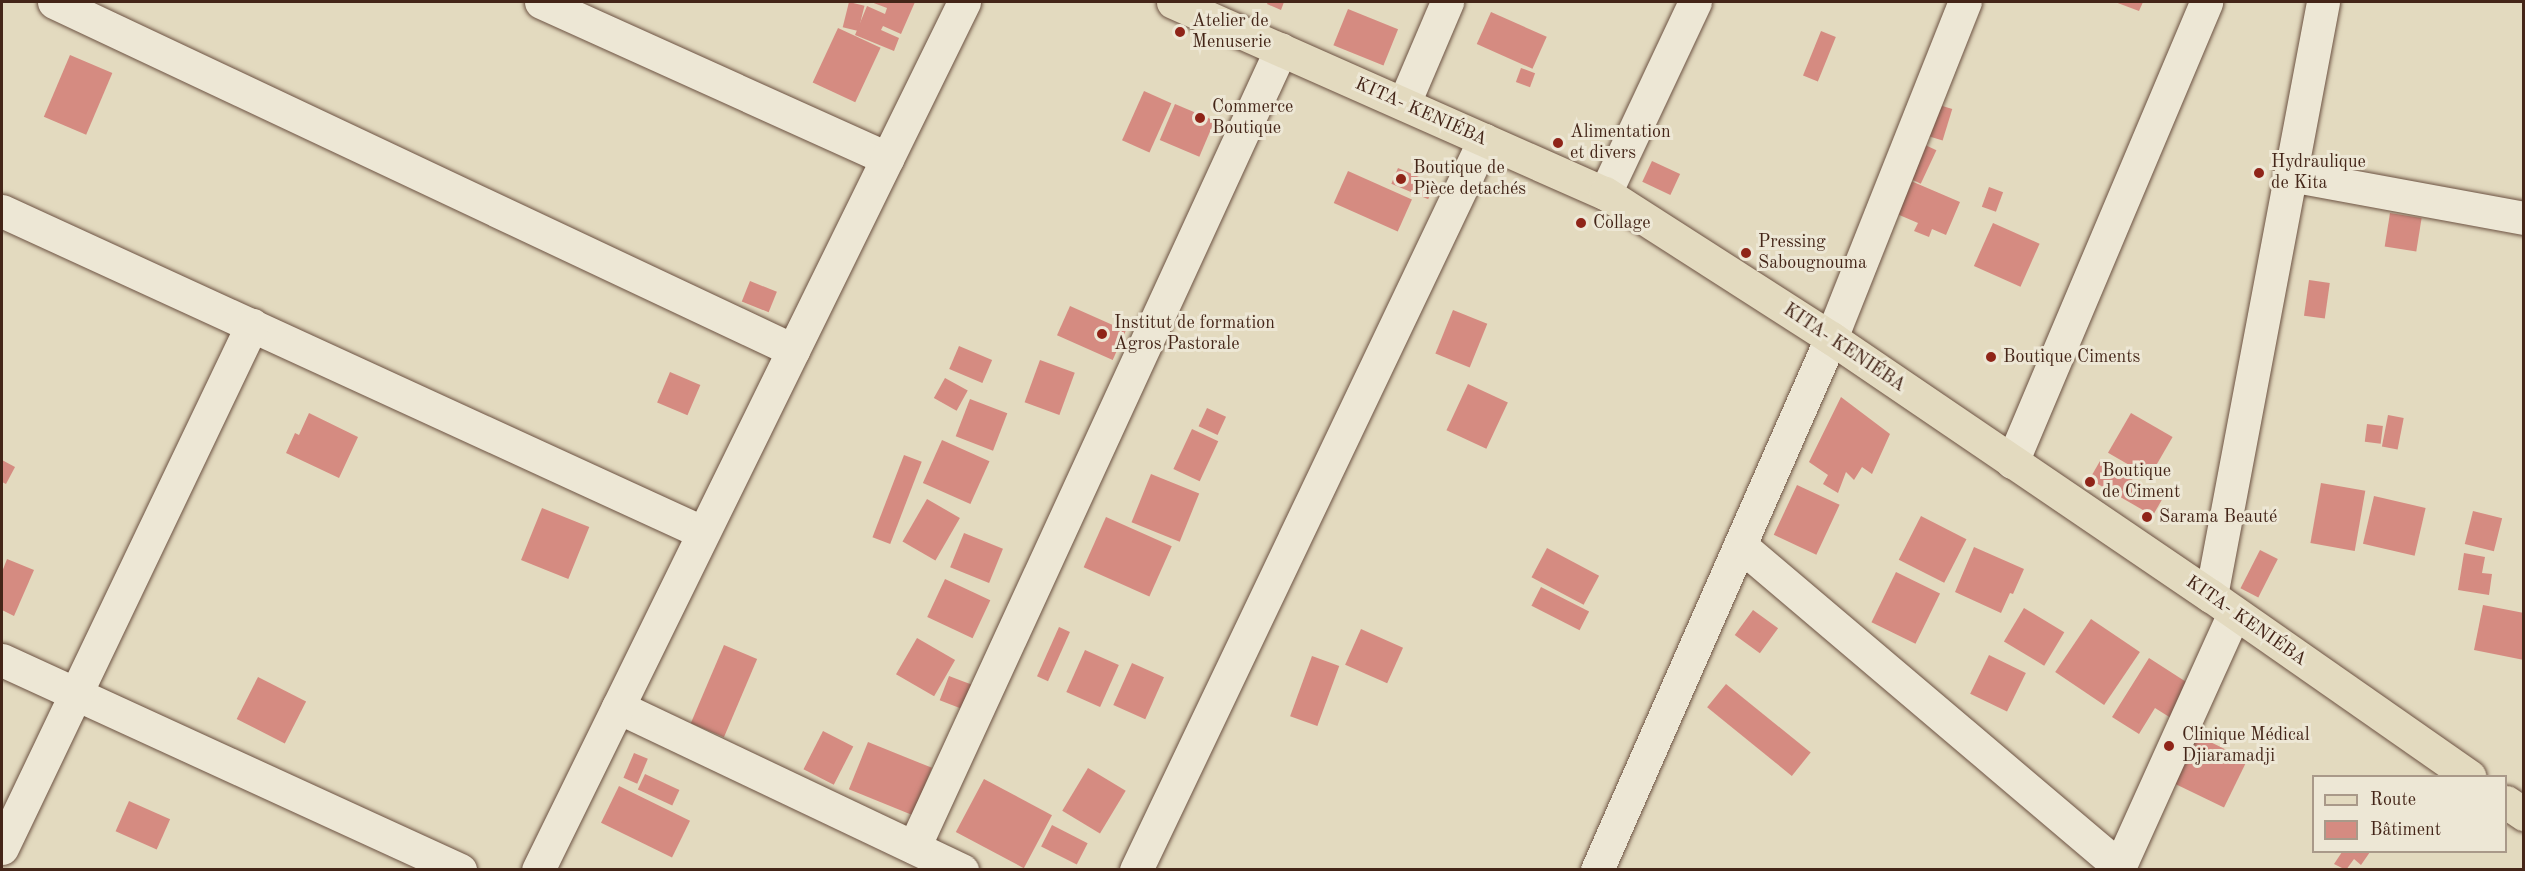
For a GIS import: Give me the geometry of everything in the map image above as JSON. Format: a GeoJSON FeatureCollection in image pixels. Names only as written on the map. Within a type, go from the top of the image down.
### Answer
{"type":"FeatureCollection","features":[{"type":"Feature","properties":{"kind":"main road","name":"KITA- KENIÉBA"},"geometry":{"type":"LineString","coordinates":[[1173,2],[1605,194],[1831,338],[2222,604],[2466,775]]}},
{"type":"Feature","properties":{"kind":"main road"},"geometry":{"type":"LineString","coordinates":[[2507,803],[2523,814]]}},
{"type":"Feature","properties":{"kind":"street"},"geometry":{"type":"LineString","coordinates":[[54,2],[793,350]]}},
{"type":"Feature","properties":{"kind":"street"},"geometry":{"type":"LineString","coordinates":[[542,2],[887,158]]}},
{"type":"Feature","properties":{"kind":"street"},"geometry":{"type":"LineString","coordinates":[[538,870],[964,2]]}},
{"type":"Feature","properties":{"kind":"street"},"geometry":{"type":"LineString","coordinates":[[1404,103],[1447,2]]}},
{"type":"Feature","properties":{"kind":"street"},"geometry":{"type":"LineString","coordinates":[[1605,194],[1695,2]]}},
{"type":"Feature","properties":{"kind":"street"},"geometry":{"type":"LineString","coordinates":[[1598,870],[1831,338],[1965,2]]}},
{"type":"Feature","properties":{"kind":"street"},"geometry":{"type":"LineString","coordinates":[[2012,462],[2206,2]]}},
{"type":"Feature","properties":{"kind":"street"},"geometry":{"type":"LineString","coordinates":[[1740,545],[2119,868],[2222,604],[2290,175],[2323,2]]}},
{"type":"Feature","properties":{"kind":"street"},"geometry":{"type":"LineString","coordinates":[[914,847],[1281,49]]}},
{"type":"Feature","properties":{"kind":"street"},"geometry":{"type":"LineString","coordinates":[[1136,870],[1484,140]]}},
{"type":"Feature","properties":{"kind":"street"},"geometry":{"type":"LineString","coordinates":[[2290,175],[2523,218]]}},
{"type":"Feature","properties":{"kind":"street"},"geometry":{"type":"LineString","coordinates":[[2,211],[692,526]]}},
{"type":"Feature","properties":{"kind":"street"},"geometry":{"type":"LineString","coordinates":[[2,848],[252,326]]}},
{"type":"Feature","properties":{"kind":"street"},"geometry":{"type":"LineString","coordinates":[[2,660],[460,870]]}},
{"type":"Feature","properties":{"kind":"street"},"geometry":{"type":"LineString","coordinates":[[618,707],[962,870]]}},
{"type":"Feature","properties":{"kind":"building"},"geometry":{"type":"Polygon","coordinates":[[[849,2],[865,6],[858,31],[843,27],[849,2]]]}},
{"type":"Feature","properties":{"kind":"building"},"geometry":{"type":"Polygon","coordinates":[[[871,2],[915,2],[901,34],[883,26],[881,30],[899,38],[894,51],[855,35],[867,6],[885,14],[887,8],[871,2]]]}},
{"type":"Feature","properties":{"kind":"building"},"geometry":{"type":"Polygon","coordinates":[[[1268,2],[1284,2],[1281,10],[1267,4],[1268,2]]]}},
{"type":"Feature","properties":{"kind":"building"},"geometry":{"type":"Polygon","coordinates":[[[2115,2],[2143,2],[2139,11],[2115,2]]]}},
{"type":"Feature","properties":{"kind":"building"},"geometry":{"type":"Polygon","coordinates":[[[1348,9],[1398,29],[1383,65],[1333,45],[1348,9]]]}},
{"type":"Feature","properties":{"kind":"building"},"geometry":{"type":"Polygon","coordinates":[[[1491,12],[1547,37],[1532,69],[1477,44],[1491,12]]]}},
{"type":"Feature","properties":{"kind":"building"},"geometry":{"type":"Polygon","coordinates":[[[838,28],[881,48],[855,102],[813,82],[838,28]]]}},
{"type":"Feature","properties":{"kind":"building"},"geometry":{"type":"Polygon","coordinates":[[[1821,31],[1836,37],[1818,81],[1803,76],[1821,31]]]}},
{"type":"Feature","properties":{"kind":"building"},"geometry":{"type":"Polygon","coordinates":[[[70,55],[112,73],[86,135],[44,117],[70,55]]]}},
{"type":"Feature","properties":{"kind":"building"},"geometry":{"type":"Polygon","coordinates":[[[1521,68],[1535,73],[1530,87],[1516,82],[1521,68]]]}},
{"type":"Feature","properties":{"kind":"building"},"geometry":{"type":"Polygon","coordinates":[[[1144,91],[1171,103],[1149,153],[1122,140],[1144,91]]]}},
{"type":"Feature","properties":{"kind":"building"},"geometry":{"type":"Polygon","coordinates":[[[1175,104],[1215,121],[1199,157],[1160,140],[1175,104]]]}},
{"type":"Feature","properties":{"kind":"building"},"geometry":{"type":"Polygon","coordinates":[[[1936,104],[1952,109],[1943,141],[1926,136],[1936,104]]]}},
{"type":"Feature","properties":{"kind":"building"},"geometry":{"type":"Polygon","coordinates":[[[1921,143],[1936,150],[1921,184],[1905,177],[1921,143]]]}},
{"type":"Feature","properties":{"kind":"building"},"geometry":{"type":"Polygon","coordinates":[[[1652,161],[1680,174],[1670,195],[1642,182],[1652,161]]]}},
{"type":"Feature","properties":{"kind":"building"},"geometry":{"type":"Polygon","coordinates":[[[1398,168],[1435,184],[1428,199],[1391,184],[1398,168]]]}},
{"type":"Feature","properties":{"kind":"building"},"geometry":{"type":"Polygon","coordinates":[[[1348,171],[1412,199],[1398,231],[1334,203],[1348,171]]]}},
{"type":"Feature","properties":{"kind":"building"},"geometry":{"type":"Polygon","coordinates":[[[1904,178],[1960,202],[1946,235],[1932,229],[1929,237],[1914,231],[1918,223],[1890,211],[1904,178]]]}},
{"type":"Feature","properties":{"kind":"building"},"geometry":{"type":"Polygon","coordinates":[[[1989,187],[2003,192],[1996,212],[1982,207],[1989,187]]]}},
{"type":"Feature","properties":{"kind":"building"},"geometry":{"type":"Polygon","coordinates":[[[2390,213],[2422,218],[2416,252],[2385,247],[2390,213]]]}},
{"type":"Feature","properties":{"kind":"building"},"geometry":{"type":"Polygon","coordinates":[[[1993,223],[2040,244],[2020,287],[1974,266],[1993,223]]]}},
{"type":"Feature","properties":{"kind":"building"},"geometry":{"type":"Polygon","coordinates":[[[2309,280],[2330,283],[2325,319],[2304,316],[2309,280]]]}},
{"type":"Feature","properties":{"kind":"building"},"geometry":{"type":"Polygon","coordinates":[[[750,281],[777,292],[769,312],[742,301],[750,281]]]}},
{"type":"Feature","properties":{"kind":"building"},"geometry":{"type":"Polygon","coordinates":[[[1070,306],[1126,331],[1113,360],[1057,335],[1070,306]]]}},
{"type":"Feature","properties":{"kind":"building"},"geometry":{"type":"Polygon","coordinates":[[[1453,310],[1487,324],[1470,367],[1435,354],[1453,310]]]}},
{"type":"Feature","properties":{"kind":"building"},"geometry":{"type":"Polygon","coordinates":[[[959,346],[992,360],[982,383],[949,369],[959,346]]]}},
{"type":"Feature","properties":{"kind":"building"},"geometry":{"type":"Polygon","coordinates":[[[1040,360],[1075,373],[1059,415],[1025,402],[1040,360]]]}},
{"type":"Feature","properties":{"kind":"building"},"geometry":{"type":"Polygon","coordinates":[[[670,372],[700,385],[687,415],[657,402],[670,372]]]}},
{"type":"Feature","properties":{"kind":"building"},"geometry":{"type":"Polygon","coordinates":[[[945,378],[968,391],[957,411],[934,398],[945,378]]]}},
{"type":"Feature","properties":{"kind":"building"},"geometry":{"type":"Polygon","coordinates":[[[1468,384],[1508,403],[1486,449],[1446,430],[1468,384]]]}},
{"type":"Feature","properties":{"kind":"building"},"geometry":{"type":"Polygon","coordinates":[[[1841,397],[1890,434],[1872,474],[1862,467],[1854,480],[1846,472],[1838,493],[1823,484],[1828,475],[1809,462],[1841,397]]]}},
{"type":"Feature","properties":{"kind":"building"},"geometry":{"type":"Polygon","coordinates":[[[970,399],[1007,413],[993,451],[956,436],[970,399]]]}},
{"type":"Feature","properties":{"kind":"building"},"geometry":{"type":"Polygon","coordinates":[[[1207,408],[1226,417],[1218,435],[1199,426],[1207,408]]]}},
{"type":"Feature","properties":{"kind":"building"},"geometry":{"type":"Polygon","coordinates":[[[309,413],[358,437],[339,478],[286,453],[295,433],[299,435],[309,413]]]}},
{"type":"Feature","properties":{"kind":"building"},"geometry":{"type":"Polygon","coordinates":[[[2131,413],[2173,437],[2150,477],[2108,453],[2131,413]]]}},
{"type":"Feature","properties":{"kind":"building"},"geometry":{"type":"Polygon","coordinates":[[[2388,415],[2404,418],[2398,449],[2382,446],[2388,415]]]}},
{"type":"Feature","properties":{"kind":"building"},"geometry":{"type":"Polygon","coordinates":[[[2367,424],[2383,426],[2381,444],[2365,442],[2367,424]]]}},
{"type":"Feature","properties":{"kind":"building"},"geometry":{"type":"Polygon","coordinates":[[[1192,429],[1218,441],[1200,481],[1173,469],[1192,429]]]}},
{"type":"Feature","properties":{"kind":"building"},"geometry":{"type":"Polygon","coordinates":[[[942,440],[990,461],[970,504],[923,483],[942,440]]]}},
{"type":"Feature","properties":{"kind":"building"},"geometry":{"type":"Polygon","coordinates":[[[904,455],[922,462],[890,544],[872,537],[904,455]]]}},
{"type":"Feature","properties":{"kind":"building"},"geometry":{"type":"Polygon","coordinates":[[[2,460],[15,467],[6,484],[2,482],[2,460]]]}},
{"type":"Feature","properties":{"kind":"building"},"geometry":{"type":"Polygon","coordinates":[[[2100,461],[2163,498],[2153,516],[2090,479],[2100,461]]]}},
{"type":"Feature","properties":{"kind":"building"},"geometry":{"type":"Polygon","coordinates":[[[1151,474],[1199,493],[1180,542],[1132,522],[1151,474]]]}},
{"type":"Feature","properties":{"kind":"building"},"geometry":{"type":"Polygon","coordinates":[[[2321,483],[2365,491],[2355,551],[2310,543],[2321,483]]]}},
{"type":"Feature","properties":{"kind":"building"},"geometry":{"type":"Polygon","coordinates":[[[1797,485],[1840,505],[1816,555],[1774,535],[1797,485]]]}},
{"type":"Feature","properties":{"kind":"building"},"geometry":{"type":"Polygon","coordinates":[[[2374,496],[2426,508],[2415,556],[2363,544],[2374,496]]]}},
{"type":"Feature","properties":{"kind":"building"},"geometry":{"type":"Polygon","coordinates":[[[927,499],[960,518],[935,560],[902,541],[927,499]]]}},
{"type":"Feature","properties":{"kind":"building"},"geometry":{"type":"Polygon","coordinates":[[[542,508],[589,527],[568,579],[521,560],[542,508]]]}},
{"type":"Feature","properties":{"kind":"building"},"geometry":{"type":"Polygon","coordinates":[[[2473,511],[2502,518],[2494,551],[2465,544],[2473,511]]]}},
{"type":"Feature","properties":{"kind":"building"},"geometry":{"type":"Polygon","coordinates":[[[1921,516],[1966,539],[1944,583],[1899,560],[1921,516]]]}},
{"type":"Feature","properties":{"kind":"building"},"geometry":{"type":"Polygon","coordinates":[[[1106,517],[1172,546],[1149,597],[1084,567],[1106,517]]]}},
{"type":"Feature","properties":{"kind":"building"},"geometry":{"type":"Polygon","coordinates":[[[964,533],[1003,549],[989,583],[950,567],[964,533]]]}},
{"type":"Feature","properties":{"kind":"building"},"geometry":{"type":"Polygon","coordinates":[[[1974,547],[2024,569],[2013,594],[2010,593],[2001,613],[1955,592],[1974,547]]]}},
{"type":"Feature","properties":{"kind":"building"},"geometry":{"type":"Polygon","coordinates":[[[1547,548],[1599,576],[1584,605],[1532,577],[1547,548]]]}},
{"type":"Feature","properties":{"kind":"building"},"geometry":{"type":"Polygon","coordinates":[[[2260,550],[2278,559],[2258,597],[2240,588],[2260,550]]]}},
{"type":"Feature","properties":{"kind":"building"},"geometry":{"type":"Polygon","coordinates":[[[2464,553],[2485,557],[2482,573],[2492,574],[2489,595],[2458,590],[2464,553]]]}},
{"type":"Feature","properties":{"kind":"building"},"geometry":{"type":"Polygon","coordinates":[[[7,559],[34,570],[14,616],[2,610],[2,572],[7,559]]]}},
{"type":"Feature","properties":{"kind":"building"},"geometry":{"type":"Polygon","coordinates":[[[1896,572],[1940,593],[1915,644],[1871,622],[1896,572]]]}},
{"type":"Feature","properties":{"kind":"building"},"geometry":{"type":"Polygon","coordinates":[[[945,579],[990,600],[973,638],[927,617],[945,579]]]}},
{"type":"Feature","properties":{"kind":"building"},"geometry":{"type":"Polygon","coordinates":[[[1541,587],[1589,612],[1580,630],[1531,606],[1541,587]]]}},
{"type":"Feature","properties":{"kind":"building"},"geometry":{"type":"Polygon","coordinates":[[[2483,605],[2524,613],[2524,660],[2474,650],[2483,605]]]}},
{"type":"Feature","properties":{"kind":"building"},"geometry":{"type":"Polygon","coordinates":[[[2024,608],[2064,632],[2044,666],[2004,641],[2024,608]]]}},
{"type":"Feature","properties":{"kind":"building"},"geometry":{"type":"Polygon","coordinates":[[[1753,610],[1778,628],[1760,653],[1735,635],[1753,610]]]}},
{"type":"Feature","properties":{"kind":"building"},"geometry":{"type":"Polygon","coordinates":[[[2091,619],[2140,652],[2104,705],[2055,672],[2091,619]]]}},
{"type":"Feature","properties":{"kind":"building"},"geometry":{"type":"Polygon","coordinates":[[[1059,627],[1070,632],[1048,681],[1037,676],[1059,627]]]}},
{"type":"Feature","properties":{"kind":"building"},"geometry":{"type":"Polygon","coordinates":[[[1361,629],[1403,648],[1387,683],[1345,665],[1361,629]]]}},
{"type":"Feature","properties":{"kind":"building"},"geometry":{"type":"Polygon","coordinates":[[[917,638],[955,660],[934,696],[896,674],[917,638]]]}},
{"type":"Feature","properties":{"kind":"building"},"geometry":{"type":"Polygon","coordinates":[[[724,645],[757,659],[724,737],[691,723],[724,645]]]}},
{"type":"Feature","properties":{"kind":"building"},"geometry":{"type":"Polygon","coordinates":[[[1085,650],[1119,665],[1100,707],[1066,692],[1085,650]]]}},
{"type":"Feature","properties":{"kind":"building"},"geometry":{"type":"Polygon","coordinates":[[[1989,655],[2026,673],[2007,712],[1970,694],[1989,655]]]}},
{"type":"Feature","properties":{"kind":"building"},"geometry":{"type":"Polygon","coordinates":[[[1312,656],[1339,666],[1317,726],[1290,716],[1312,656]]]}},
{"type":"Feature","properties":{"kind":"building"},"geometry":{"type":"Polygon","coordinates":[[[2149,658],[2194,687],[2174,720],[2155,708],[2139,734],[2112,717],[2149,658]]]}},
{"type":"Feature","properties":{"kind":"building"},"geometry":{"type":"Polygon","coordinates":[[[1132,663],[1164,677],[1145,719],[1113,705],[1132,663]]]}},
{"type":"Feature","properties":{"kind":"building"},"geometry":{"type":"Polygon","coordinates":[[[949,676],[978,687],[969,711],[940,700],[949,676]]]}},
{"type":"Feature","properties":{"kind":"building"},"geometry":{"type":"Polygon","coordinates":[[[258,677],[306,702],[285,743],[237,719],[258,677]]]}},
{"type":"Feature","properties":{"kind":"building"},"geometry":{"type":"Polygon","coordinates":[[[1726,684],[1811,753],[1792,776],[1707,707],[1726,684]]]}},
{"type":"Feature","properties":{"kind":"building"},"geometry":{"type":"Polygon","coordinates":[[[823,731],[853,746],[834,785],[803,769],[823,731]]]}},
{"type":"Feature","properties":{"kind":"building"},"geometry":{"type":"Polygon","coordinates":[[[2196,735],[2247,760],[2224,808],[2173,783],[2196,735]]]}},
{"type":"Feature","properties":{"kind":"building"},"geometry":{"type":"Polygon","coordinates":[[[868,742],[932,768],[913,815],[849,789],[868,742]]]}},
{"type":"Feature","properties":{"kind":"building"},"geometry":{"type":"Polygon","coordinates":[[[634,753],[648,759],[637,784],[623,778],[634,753]]]}},
{"type":"Feature","properties":{"kind":"building"},"geometry":{"type":"Polygon","coordinates":[[[1088,768],[1126,791],[1100,834],[1062,811],[1088,768]]]}},
{"type":"Feature","properties":{"kind":"building"},"geometry":{"type":"Polygon","coordinates":[[[645,774],[679,790],[672,805],[638,789],[645,774]]]}},
{"type":"Feature","properties":{"kind":"building"},"geometry":{"type":"Polygon","coordinates":[[[984,779],[1052,815],[1024,868],[956,832],[984,779]]]}},
{"type":"Feature","properties":{"kind":"building"},"geometry":{"type":"Polygon","coordinates":[[[619,786],[690,821],[672,857],[601,823],[619,786]]]}},
{"type":"Feature","properties":{"kind":"building"},"geometry":{"type":"Polygon","coordinates":[[[129,801],[170,819],[157,849],[116,831],[129,801]]]}},
{"type":"Feature","properties":{"kind":"building"},"geometry":{"type":"Polygon","coordinates":[[[1052,825],[1088,843],[1077,865],[1041,846],[1052,825]]]}},
{"type":"Feature","properties":{"kind":"building"},"geometry":{"type":"Polygon","coordinates":[[[2341,853],[2369,853],[2361,865],[2354,859],[2346,870],[2334,864],[2341,853]]]}},
{"type":"Feature","properties":{"kind":"place","name":"Atelier de Menuserie"},"geometry":{"type":"Point","coordinates":[1180,32]}},
{"type":"Feature","properties":{"kind":"place","name":"Commerce Boutique"},"geometry":{"type":"Point","coordinates":[1200,118]}},
{"type":"Feature","properties":{"kind":"place","name":"Alimentation et divers"},"geometry":{"type":"Point","coordinates":[1558,143]}},
{"type":"Feature","properties":{"kind":"place","name":"Hydraulique de Kita"},"geometry":{"type":"Point","coordinates":[2259,173]}},
{"type":"Feature","properties":{"kind":"place","name":"Boutique de Pièce detachés"},"geometry":{"type":"Point","coordinates":[1401,179]}},
{"type":"Feature","properties":{"kind":"place","name":"Collage"},"geometry":{"type":"Point","coordinates":[1581,223]}},
{"type":"Feature","properties":{"kind":"place","name":"Pressing Sabougnouma"},"geometry":{"type":"Point","coordinates":[1746,253]}},
{"type":"Feature","properties":{"kind":"place","name":"Institut de formation Agros Pastorale"},"geometry":{"type":"Point","coordinates":[1102,334]}},
{"type":"Feature","properties":{"kind":"place","name":"Boutique Ciments"},"geometry":{"type":"Point","coordinates":[1991,357]}},
{"type":"Feature","properties":{"kind":"place","name":"Boutique de Ciment"},"geometry":{"type":"Point","coordinates":[2090,482]}},
{"type":"Feature","properties":{"kind":"place","name":"Sarama Beauté"},"geometry":{"type":"Point","coordinates":[2147,517]}},
{"type":"Feature","properties":{"kind":"place","name":"Clinique Médical Djiaramadji"},"geometry":{"type":"Point","coordinates":[2169,746]}}]}
